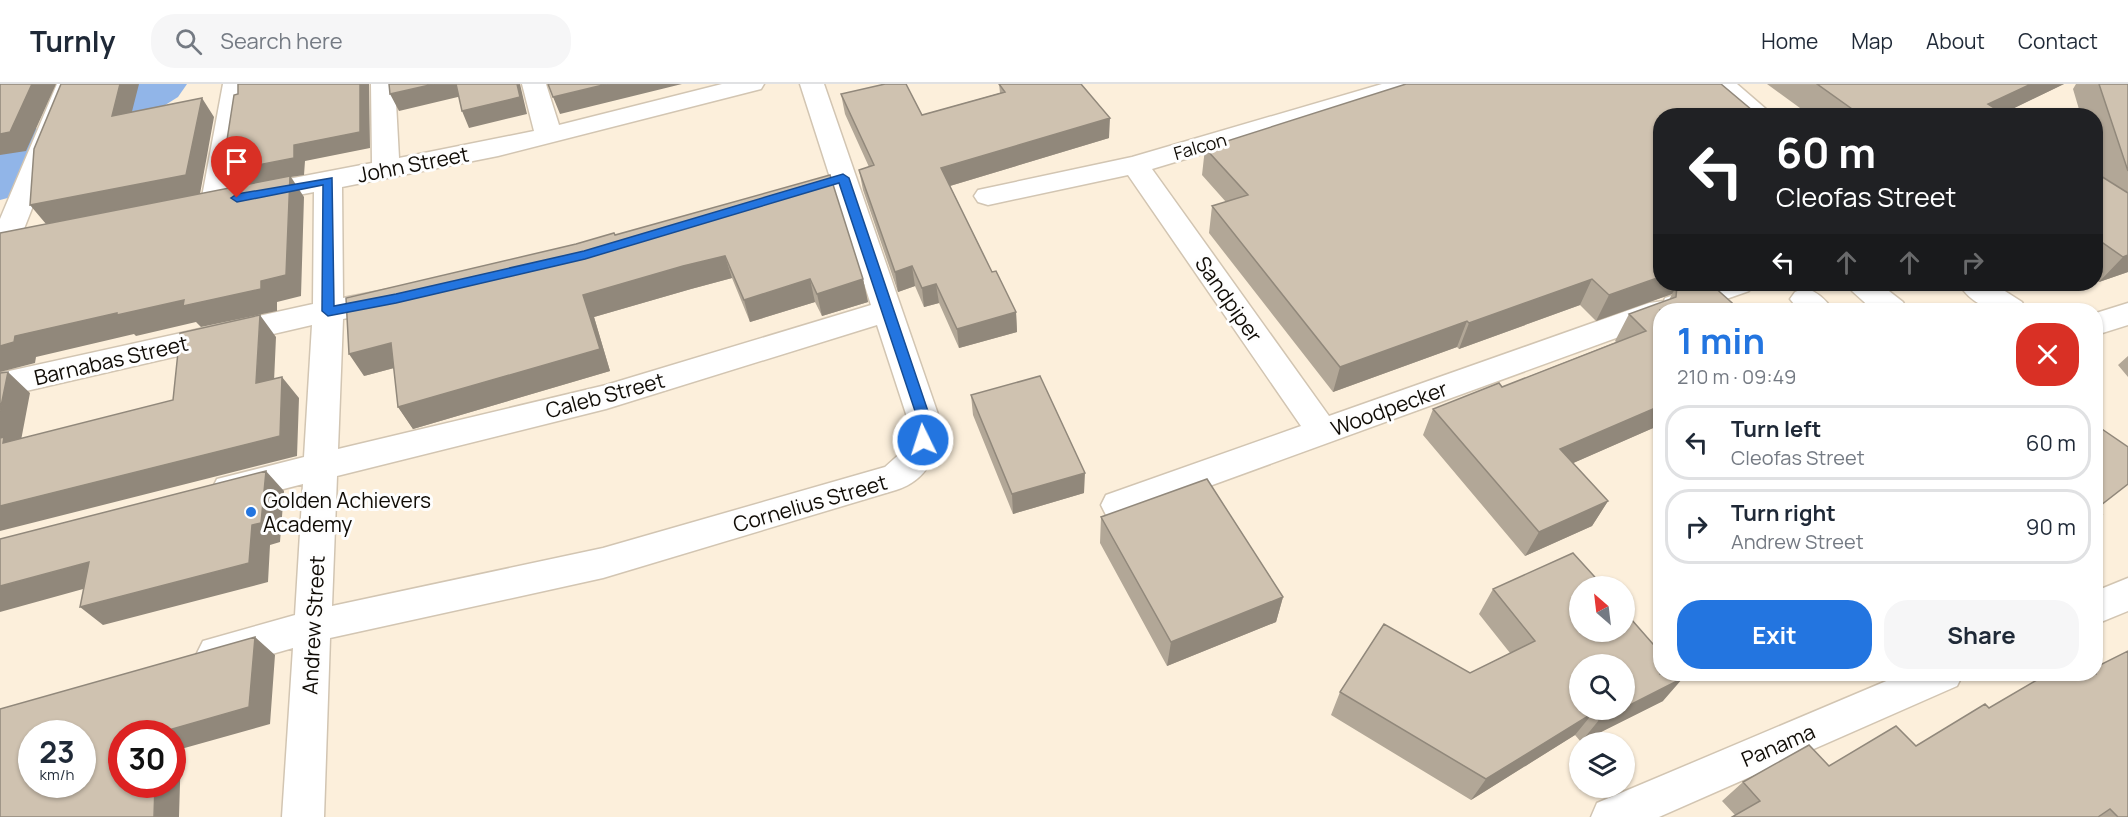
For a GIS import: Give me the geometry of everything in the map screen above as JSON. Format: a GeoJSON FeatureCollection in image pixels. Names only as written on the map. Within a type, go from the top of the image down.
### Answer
{"type":"FeatureCollection","features":[{"type":"Feature","properties":{"kind":"street"},"geometry":{"type":"LineString","coordinates":[[11,243],[35,168],[69,84]]}},
{"type":"Feature","properties":{"kind":"street"},"geometry":{"type":"LineString","coordinates":[[215,202],[235,84]]}},
{"type":"Feature","properties":{"kind":"street"},"geometry":{"type":"LineString","coordinates":[[383,84],[386,169]]}},
{"type":"Feature","properties":{"kind":"street"},"geometry":{"type":"LineString","coordinates":[[534,84],[549,136]]}},
{"type":"Feature","properties":{"kind":"street","name":"John Street"},"geometry":{"type":"LineString","coordinates":[[186,208],[549,136],[694,91],[752,84]]}},
{"type":"Feature","properties":{"kind":"street","name":"Cornelius Street"},"geometry":{"type":"LineString","coordinates":[[179,664],[312,626],[603,563],[896,477],[915,464],[923,440],[924,420],[887,311],[832,181],[812,84]]}},
{"type":"Feature","properties":{"kind":"street","name":"Falcon"},"geometry":{"type":"LineString","coordinates":[[988,196],[1135,165],[1409,84]]}},
{"type":"Feature","properties":{"kind":"street"},"geometry":{"type":"LineString","coordinates":[[1721,84],[1751,108]]}},
{"type":"Feature","properties":{"kind":"street","name":"Sandpiper"},"geometry":{"type":"LineString","coordinates":[[1135,165],[1322,432]]}},
{"type":"Feature","properties":{"kind":"street","name":"Andrew Street"},"geometry":{"type":"LineString","coordinates":[[303,817],[328,311],[328,180]]}},
{"type":"Feature","properties":{"kind":"street","name":"Woodpecker"},"geometry":{"type":"LineString","coordinates":[[1685,303],[1719,291]]}},
{"type":"Feature","properties":{"kind":"street"},"geometry":{"type":"LineString","coordinates":[[1870,291],[1884,303]]}},
{"type":"Feature","properties":{"kind":"street"},"geometry":{"type":"LineString","coordinates":[[1982,291],[1996,303]]}},
{"type":"Feature","properties":{"kind":"street","name":"Barnabas Street"},"geometry":{"type":"LineString","coordinates":[[0,385],[328,311],[418,294]]}},
{"type":"Feature","properties":{"kind":"street","name":"Caleb Street"},"geometry":{"type":"LineString","coordinates":[[195,498],[606,397],[887,311]]}},
{"type":"Feature","properties":{"kind":"street","name":"Woodpecker"},"geometry":{"type":"LineString","coordinates":[[1118,505],[1653,314]]}},
{"type":"Feature","properties":{"kind":"street"},"geometry":{"type":"LineString","coordinates":[[2103,322],[2128,314]]}},
{"type":"Feature","properties":{"kind":"street"},"geometry":{"type":"LineString","coordinates":[[2103,605],[2128,594]]}},
{"type":"Feature","properties":{"kind":"street","name":"Panama"},"geometry":{"type":"LineString","coordinates":[[1612,817],[1928,681]]}},
{"type":"Feature","properties":{"kind":"building"},"geometry":{"type":"Polygon","coordinates":[[[0,84],[32,84],[10,132],[0,134],[0,84]]]}},
{"type":"Feature","properties":{"kind":"building"},"geometry":{"type":"Polygon","coordinates":[[[61,84],[120,84],[112,116],[202,98],[186,175],[30,205],[34,149],[61,84]]]}},
{"type":"Feature","properties":{"kind":"building"},"geometry":{"type":"Polygon","coordinates":[[[238,84],[360,84],[360,132],[294,145],[294,158],[222,172],[234,95],[238,94],[238,84]]]}},
{"type":"Feature","properties":{"kind":"building"},"geometry":{"type":"Polygon","coordinates":[[[389,84],[434,84],[390,94],[389,84]]]}},
{"type":"Feature","properties":{"kind":"building"},"geometry":{"type":"Polygon","coordinates":[[[456,84],[517,84],[520,97],[462,111],[456,84]]]}},
{"type":"Feature","properties":{"kind":"building"},"geometry":{"type":"Polygon","coordinates":[[[548,84],[607,84],[553,97],[548,84]]]}},
{"type":"Feature","properties":{"kind":"building"},"geometry":{"type":"Polygon","coordinates":[[[885,84],[906,84],[922,115],[1005,92],[999,84],[1081,84],[1110,118],[941,168],[992,272],[996,271],[1016,312],[957,329],[936,284],[922,288],[912,266],[895,272],[859,170],[874,165],[841,94],[885,84]]]}},
{"type":"Feature","properties":{"kind":"building"},"geometry":{"type":"Polygon","coordinates":[[[1406,84],[1721,84],[1750,108],[1653,108],[1653,279],[1609,295],[1592,279],[1340,367],[1212,206],[1248,195],[1205,148],[1406,84]]]}},
{"type":"Feature","properties":{"kind":"building"},"geometry":{"type":"Polygon","coordinates":[[[1817,84],[2031,84],[1988,104],[1994,108],[1851,108],[1817,84]]]}},
{"type":"Feature","properties":{"kind":"building"},"geometry":{"type":"Polygon","coordinates":[[[2099,84],[2128,84],[2128,171],[2099,84]]]}},
{"type":"Feature","properties":{"kind":"building"},"geometry":{"type":"Polygon","coordinates":[[[830,175],[863,279],[817,294],[810,279],[744,300],[725,256],[683,266],[583,295],[600,349],[398,407],[391,343],[349,354],[346,298],[614,233],[615,235],[830,175]]]}},
{"type":"Feature","properties":{"kind":"building"},"geometry":{"type":"Polygon","coordinates":[[[290,176],[286,275],[261,281],[261,289],[183,306],[184,300],[117,315],[117,313],[15,336],[14,342],[0,346],[0,233],[290,176]]]}},
{"type":"Feature","properties":{"kind":"building"},"geometry":{"type":"Polygon","coordinates":[[[2103,177],[2128,193],[2128,255],[2123,257],[2103,243],[2103,177]]]}},
{"type":"Feature","properties":{"kind":"building"},"geometry":{"type":"Polygon","coordinates":[[[1676,291],[1719,291],[1732,303],[1659,303],[1676,297],[1676,291]]]}},
{"type":"Feature","properties":{"kind":"building"},"geometry":{"type":"Polygon","coordinates":[[[1653,305],[1653,409],[1560,449],[1608,501],[1539,532],[1433,409],[1499,383],[1502,387],[1646,331],[1629,314],[1653,305]]]}},
{"type":"Feature","properties":{"kind":"building"},"geometry":{"type":"Polygon","coordinates":[[[260,315],[256,383],[282,377],[280,436],[0,506],[0,438],[4,437],[3,443],[173,400],[180,333],[260,315]]]}},
{"type":"Feature","properties":{"kind":"building"},"geometry":{"type":"Polygon","coordinates":[[[8,372],[0,411],[0,373],[8,372]]]}},
{"type":"Feature","properties":{"kind":"building"},"geometry":{"type":"Polygon","coordinates":[[[1040,376],[1085,473],[1012,494],[971,395],[1040,376]]]}},
{"type":"Feature","properties":{"kind":"building"},"geometry":{"type":"Polygon","coordinates":[[[2103,430],[2128,447],[2128,484],[2103,504],[2103,430]]]}},
{"type":"Feature","properties":{"kind":"building"},"geometry":{"type":"Polygon","coordinates":[[[266,471],[261,523],[252,525],[249,563],[80,607],[89,562],[0,586],[0,539],[266,471]]]}},
{"type":"Feature","properties":{"kind":"building"},"geometry":{"type":"Polygon","coordinates":[[[1207,479],[1283,597],[1171,642],[1101,517],[1207,479]]]}},
{"type":"Feature","properties":{"kind":"building"},"geometry":{"type":"Polygon","coordinates":[[[1573,553],[1594,576],[1569,576],[1569,642],[1635,642],[1635,624],[1653,644],[1653,681],[1677,681],[1635,702],[1635,654],[1569,654],[1569,720],[1582,720],[1486,779],[1340,692],[1384,624],[1470,673],[1535,641],[1493,589],[1573,553]]]}},
{"type":"Feature","properties":{"kind":"building"},"geometry":{"type":"Polygon","coordinates":[[[255,637],[249,707],[186,725],[186,720],[108,720],[108,798],[155,798],[154,817],[0,817],[0,709],[255,637]]]}},
{"type":"Feature","properties":{"kind":"building"},"geometry":{"type":"Polygon","coordinates":[[[2128,651],[2128,817],[2118,817],[2110,809],[2098,817],[1732,817],[1760,801],[1743,782],[1809,745],[1829,766],[1896,726],[1916,746],[1985,704],[1989,708],[2035,681],[2103,681],[2103,664],[2128,651]]]}},
{"type":"Feature","properties":{"kind":"waterway"},"geometry":{"type":"LineString","coordinates":[[0,179],[156,84]]}},
{"type":"Feature","properties":{"kind":"place","name":"Golden Achievers Academy"},"geometry":{"type":"Point","coordinates":[251,512]}},
{"type":"Feature","properties":{"kind":"route"},"geometry":{"type":"LineString","coordinates":[[237,198],[328,180],[328,311],[396,299],[585,255],[843,178],[924,420],[923,440]]}}]}
